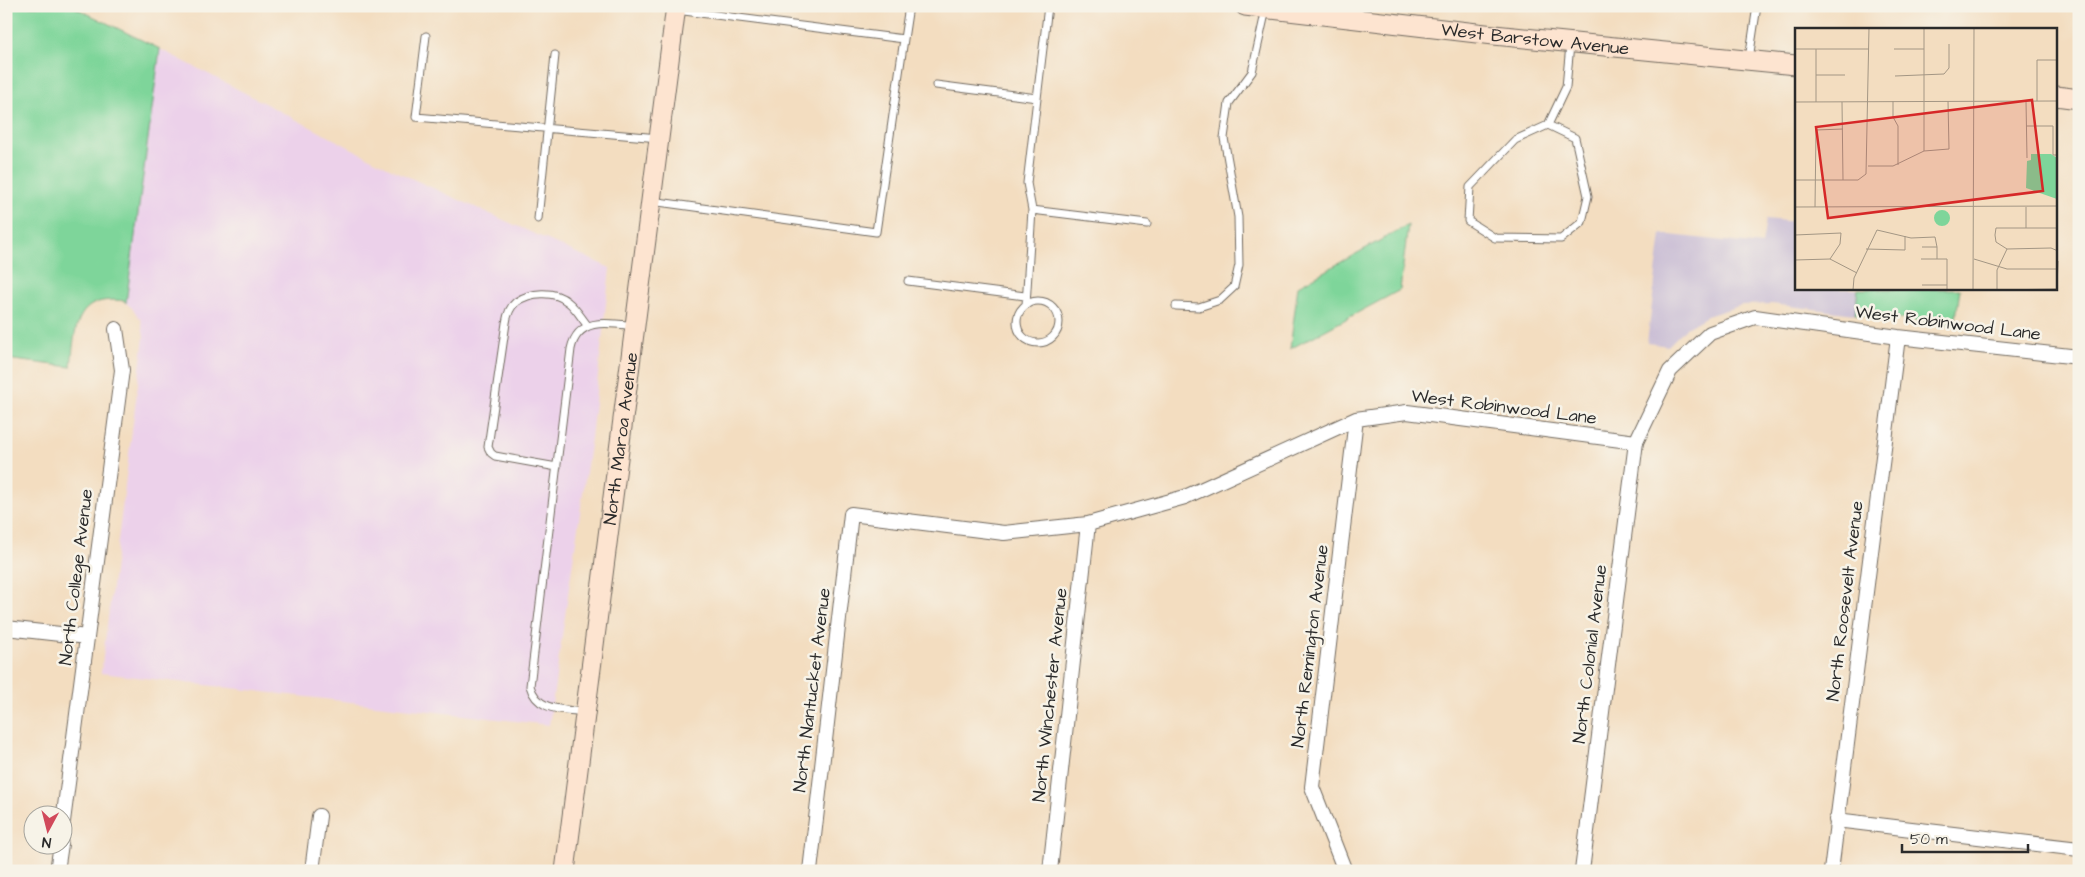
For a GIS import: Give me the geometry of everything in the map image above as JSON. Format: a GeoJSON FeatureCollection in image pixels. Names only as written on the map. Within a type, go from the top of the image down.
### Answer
{"type":"FeatureCollection","features":[{"type":"Feature","properties":{"kind":"main road","name":"West Barstow Avenue"},"geometry":{"type":"LineString","coordinates":[[1245,6],[1494,35],[1795,65]]}},
{"type":"Feature","properties":{"kind":"main road","name":"North Maroa Avenue"},"geometry":{"type":"LineString","coordinates":[[564,871],[676,8]]}},
{"type":"Feature","properties":{"kind":"main road"},"geometry":{"type":"LineString","coordinates":[[2058,96],[2079,99]]}},
{"type":"Feature","properties":{"kind":"street","name":"West Robinwood Lane"},"geometry":{"type":"LineString","coordinates":[[851,514],[1004,533],[1088,524],[1185,497],[1356,419],[1407,412],[1636,442],[1670,371],[1710,333],[1754,317],[1898,337],[2079,357]]}},
{"type":"Feature","properties":{"kind":"street","name":"North College Avenue"},"geometry":{"type":"LineString","coordinates":[[65,804],[122,370],[116,329]]}},
{"type":"Feature","properties":{"kind":"street","name":"North Roosevelt Avenue"},"geometry":{"type":"LineString","coordinates":[[1831,871],[1898,337]]}},
{"type":"Feature","properties":{"kind":"street","name":"North Remington Avenue"},"geometry":{"type":"LineString","coordinates":[[1345,871],[1312,787],[1356,419]]}},
{"type":"Feature","properties":{"kind":"street","name":"North Colonial Avenue"},"geometry":{"type":"LineString","coordinates":[[1582,871],[1636,442]]}},
{"type":"Feature","properties":{"kind":"street","name":"North Nantucket Avenue"},"geometry":{"type":"LineString","coordinates":[[810,871],[851,514]]}},
{"type":"Feature","properties":{"kind":"street","name":"North Winchester Avenue"},"geometry":{"type":"LineString","coordinates":[[1050,871],[1088,524]]}},
{"type":"Feature","properties":{"kind":"street"},"geometry":{"type":"LineString","coordinates":[[6,628],[87,637]]}},
{"type":"Feature","properties":{"kind":"street"},"geometry":{"type":"LineString","coordinates":[[312,871],[319,816]]}},
{"type":"Feature","properties":{"kind":"street"},"geometry":{"type":"LineString","coordinates":[[1836,820],[2079,849]]}},
{"type":"Feature","properties":{"kind":"street"},"geometry":{"type":"LineString","coordinates":[[57,871],[60,854]]}},
{"type":"Feature","properties":{"kind":"lane"},"geometry":{"type":"LineString","coordinates":[[651,201],[876,232],[909,6]]}},
{"type":"Feature","properties":{"kind":"lane"},"geometry":{"type":"LineString","coordinates":[[1026,305],[1031,302],[1046,302],[1056,311],[1059,318],[1057,331],[1047,341],[1034,343],[1022,336],[1018,330],[1017,316],[1026,305],[1025,296],[1032,210],[1027,183],[1048,6]]}},
{"type":"Feature","properties":{"kind":"lane"},"geometry":{"type":"LineString","coordinates":[[1749,60],[1757,6]]}},
{"type":"Feature","properties":{"kind":"lane"},"geometry":{"type":"LineString","coordinates":[[676,8],[904,39]]}},
{"type":"Feature","properties":{"kind":"lane"},"geometry":{"type":"LineString","coordinates":[[1176,306],[1199,307],[1220,300],[1234,288],[1239,265],[1238,217],[1224,138],[1229,103],[1252,72],[1266,9]]}},
{"type":"Feature","properties":{"kind":"lane"},"geometry":{"type":"LineString","coordinates":[[426,36],[416,117],[659,138]]}},
{"type":"Feature","properties":{"kind":"lane"},"geometry":{"type":"LineString","coordinates":[[1548,125],[1575,138],[1588,196],[1582,222],[1561,239],[1495,238],[1468,221],[1470,187],[1515,140],[1548,125],[1566,86],[1571,42]]}},
{"type":"Feature","properties":{"kind":"lane"},"geometry":{"type":"LineString","coordinates":[[538,219],[555,55]]}},
{"type":"Feature","properties":{"kind":"lane"},"geometry":{"type":"LineString","coordinates":[[936,85],[1037,98]]}},
{"type":"Feature","properties":{"kind":"lane"},"geometry":{"type":"LineString","coordinates":[[1032,210],[1147,224]]}},
{"type":"Feature","properties":{"kind":"lane"},"geometry":{"type":"LineString","coordinates":[[908,281],[1025,296]]}},
{"type":"Feature","properties":{"kind":"lane"},"geometry":{"type":"LineString","coordinates":[[557,467],[495,456],[488,447],[506,323],[508,314],[516,302],[543,294],[568,301],[588,326]]}},
{"type":"Feature","properties":{"kind":"lane"},"geometry":{"type":"LineString","coordinates":[[585,712],[547,707],[536,699],[530,686],[573,340],[588,326],[601,322],[635,326]]}},
{"type":"Feature","properties":{"kind":"shaded area"},"geometry":{"type":"Polygon","coordinates":[[[160,49],[395,171],[610,268],[591,438],[549,725],[101,673],[144,337],[141,320],[126,303],[160,49]]]}},
{"type":"Feature","properties":{"kind":"shaded area"},"geometry":{"type":"Polygon","coordinates":[[[1766,219],[1795,222],[1795,290],[1858,290],[1855,314],[1772,304],[1742,305],[1707,316],[1686,328],[1668,346],[1647,343],[1661,234],[1762,245],[1766,219]]]}},
{"type":"Feature","properties":{"kind":"green space"},"geometry":{"type":"Polygon","coordinates":[[[6,6],[72,6],[160,49],[126,303],[125,301],[108,300],[96,303],[80,317],[76,328],[71,367],[6,359],[6,6]]]}},
{"type":"Feature","properties":{"kind":"green space"},"geometry":{"type":"Polygon","coordinates":[[[1408,225],[1400,290],[1290,349],[1298,286],[1408,225]]]}},
{"type":"Feature","properties":{"kind":"green space"},"geometry":{"type":"Polygon","coordinates":[[[1858,290],[1960,290],[1955,325],[1855,314],[1858,290]]]}}]}
